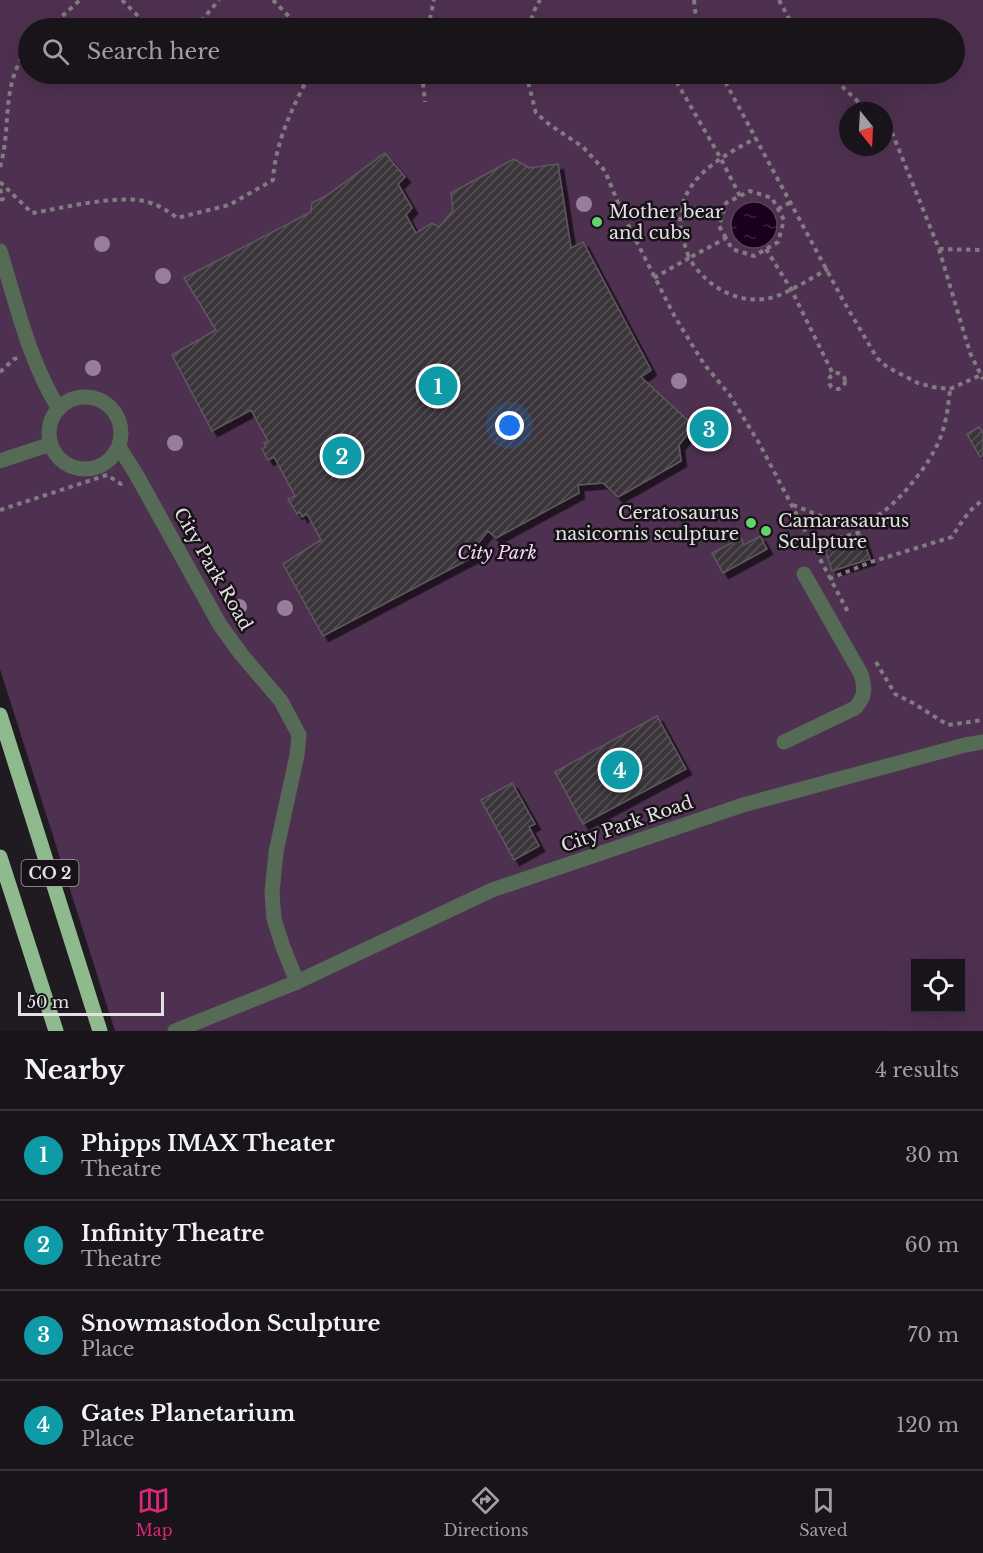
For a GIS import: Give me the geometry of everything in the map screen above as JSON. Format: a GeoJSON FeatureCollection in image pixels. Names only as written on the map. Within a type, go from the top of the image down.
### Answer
{"type":"FeatureCollection","features":[{"type":"Feature","properties":{"kind":"main road","name":"CO 2"},"geometry":{"type":"LineString","coordinates":[[0,716],[100,1031]]}},
{"type":"Feature","properties":{"kind":"main road","name":"CO 2"},"geometry":{"type":"LineString","coordinates":[[0,857],[56,1031]]}},
{"type":"Feature","properties":{"kind":"lane"},"geometry":{"type":"LineString","coordinates":[[0,252],[45,386],[59,409]]}},
{"type":"Feature","properties":{"kind":"lane"},"geometry":{"type":"LineString","coordinates":[[79,398],[92,398],[103,402],[113,410],[120,422],[121,435],[119,447],[112,457],[102,465],[90,469],[77,468],[56,455],[51,444],[50,431],[52,419],[59,409],[67,402],[79,398]]}},
{"type":"Feature","properties":{"kind":"lane"},"geometry":{"type":"LineString","coordinates":[[0,461],[51,444]]}},
{"type":"Feature","properties":{"kind":"lane","name":"City Park Road"},"geometry":{"type":"LineString","coordinates":[[119,447],[220,625],[281,701],[299,735],[297,755],[274,859],[272,892],[274,919],[297,982]]}},
{"type":"Feature","properties":{"kind":"lane"},"geometry":{"type":"LineString","coordinates":[[784,742],[855,708],[863,699],[865,687],[861,674],[804,574]]}},
{"type":"Feature","properties":{"kind":"lane","name":"City Park Road"},"geometry":{"type":"LineString","coordinates":[[175,1031],[297,982],[492,890],[743,805],[983,742]]}},
{"type":"Feature","properties":{"kind":"path"},"geometry":{"type":"LineString","coordinates":[[60,18],[80,0]]}},
{"type":"Feature","properties":{"kind":"path"},"geometry":{"type":"LineString","coordinates":[[122,0],[140,18]]}},
{"type":"Feature","properties":{"kind":"path"},"geometry":{"type":"LineString","coordinates":[[204,18],[219,0]]}},
{"type":"Feature","properties":{"kind":"path"},"geometry":{"type":"LineString","coordinates":[[273,0],[290,18]]}},
{"type":"Feature","properties":{"kind":"path"},"geometry":{"type":"LineString","coordinates":[[430,18],[434,0]]}},
{"type":"Feature","properties":{"kind":"path"},"geometry":{"type":"LineString","coordinates":[[532,18],[540,0]]}},
{"type":"Feature","properties":{"kind":"path"},"geometry":{"type":"LineString","coordinates":[[694,0],[696,18]]}},
{"type":"Feature","properties":{"kind":"path"},"geometry":{"type":"LineString","coordinates":[[779,0],[789,18]]}},
{"type":"Feature","properties":{"kind":"path"},"geometry":{"type":"LineString","coordinates":[[0,167],[5,149],[6,98],[18,67]]}},
{"type":"Feature","properties":{"kind":"path"},"geometry":{"type":"LineString","coordinates":[[0,182],[32,213],[112,200],[143,201],[164,208],[177,218],[229,205],[273,180],[275,156],[305,84]]}},
{"type":"Feature","properties":{"kind":"path"},"geometry":{"type":"LineString","coordinates":[[423,84],[425,102]]}},
{"type":"Feature","properties":{"kind":"path"},"geometry":{"type":"LineString","coordinates":[[529,84],[536,113],[583,147],[605,171],[623,215],[675,317],[705,364],[729,394],[792,505],[850,617]]}},
{"type":"Feature","properties":{"kind":"path"},"geometry":{"type":"LineString","coordinates":[[678,84],[740,196]]}},
{"type":"Feature","properties":{"kind":"path"},"geometry":{"type":"LineString","coordinates":[[726,84],[862,333],[878,358],[887,367],[918,383],[950,389],[982,376],[970,352],[939,249],[893,137]]}},
{"type":"Feature","properties":{"kind":"path"},"geometry":{"type":"LineString","coordinates":[[840,84],[859,102]]}},
{"type":"Feature","properties":{"kind":"path"},"geometry":{"type":"LineString","coordinates":[[756,138],[720,158],[703,172],[684,198],[681,232],[689,258],[697,271],[717,289],[730,294],[760,299],[776,296],[828,269]]}},
{"type":"Feature","properties":{"kind":"path"},"geometry":{"type":"LineString","coordinates":[[0,189],[3,199],[0,200]]}},
{"type":"Feature","properties":{"kind":"path"},"geometry":{"type":"LineString","coordinates":[[750,191],[772,198],[784,220],[778,242],[754,256],[732,249],[719,226],[726,203],[740,196],[750,191]]}},
{"type":"Feature","properties":{"kind":"path"},"geometry":{"type":"LineString","coordinates":[[778,209],[791,202]]}},
{"type":"Feature","properties":{"kind":"path"},"geometry":{"type":"LineString","coordinates":[[654,278],[726,238]]}},
{"type":"Feature","properties":{"kind":"path"},"geometry":{"type":"LineString","coordinates":[[766,249],[791,289],[832,374]]}},
{"type":"Feature","properties":{"kind":"path"},"geometry":{"type":"LineString","coordinates":[[939,249],[983,250]]}},
{"type":"Feature","properties":{"kind":"path"},"geometry":{"type":"LineString","coordinates":[[839,373],[844,376],[846,381],[843,387],[838,389],[831,387],[829,380],[832,374],[839,373]]}},
{"type":"Feature","properties":{"kind":"path"},"geometry":{"type":"LineString","coordinates":[[792,505],[840,521],[858,524],[874,518],[896,500],[934,451],[948,410],[950,389]]}},
{"type":"Feature","properties":{"kind":"path"},"geometry":{"type":"LineString","coordinates":[[0,510],[107,475],[121,484],[136,474]]}},
{"type":"Feature","properties":{"kind":"path"},"geometry":{"type":"LineString","coordinates":[[829,579],[871,561],[952,537],[975,505],[983,500]]}},
{"type":"Feature","properties":{"kind":"path"},"geometry":{"type":"LineString","coordinates":[[812,545],[858,533],[858,524]]}},
{"type":"Feature","properties":{"kind":"path"},"geometry":{"type":"LineString","coordinates":[[871,654],[895,694],[913,702],[948,725],[983,720]]}},
{"type":"Feature","properties":{"kind":"green space","name":"City Park"},"geometry":{"type":"Polygon","coordinates":[[[0,0],[983,0],[983,1031],[115,1031],[0,669],[0,0]]]}},
{"type":"Feature","properties":{"kind":"water"},"geometry":{"type":"Polygon","coordinates":[[[754,202],[770,209],[777,225],[770,241],[754,248],[738,241],[731,225],[738,209],[754,202]]]}},
{"type":"Feature","properties":{"kind":"building"},"geometry":{"type":"Polygon","coordinates":[[[385,153],[405,177],[398,184],[412,208],[406,215],[416,233],[432,223],[439,227],[453,211],[451,193],[514,159],[529,168],[558,164],[571,248],[583,242],[651,370],[641,377],[694,426],[679,445],[681,461],[618,497],[603,483],[578,485],[579,493],[496,538],[488,531],[475,547],[479,554],[323,636],[283,564],[321,540],[307,514],[302,517],[300,512],[297,514],[288,499],[295,496],[274,457],[268,460],[262,449],[266,447],[264,443],[268,441],[251,410],[212,431],[172,355],[216,330],[184,278],[311,212],[312,203],[326,196],[385,153]]]}},
{"type":"Feature","properties":{"kind":"building"},"geometry":{"type":"Polygon","coordinates":[[[979,427],[983,433],[983,455],[980,457],[967,434],[979,427]]]}},
{"type":"Feature","properties":{"kind":"building"},"geometry":{"type":"Polygon","coordinates":[[[861,534],[870,559],[832,571],[824,546],[861,534]]]}},
{"type":"Feature","properties":{"kind":"building"},"geometry":{"type":"Polygon","coordinates":[[[760,536],[767,549],[723,573],[712,553],[741,538],[744,545],[760,536]]]}},
{"type":"Feature","properties":{"kind":"building"},"geometry":{"type":"Polygon","coordinates":[[[657,716],[686,769],[583,824],[555,772],[657,716]]]}},
{"type":"Feature","properties":{"kind":"building"},"geometry":{"type":"Polygon","coordinates":[[[512,783],[535,824],[529,827],[539,846],[514,860],[481,800],[512,783]]]}},
{"type":"Feature","properties":{"kind":"place","name":"Mother bear and cubs"},"geometry":{"type":"Point","coordinates":[597,222]}},
{"type":"Feature","properties":{"kind":"place","name":"Phipps IMAX Theater"},"geometry":{"type":"Point","coordinates":[438,386]}},
{"type":"Feature","properties":{"kind":"place","name":"Snowmastodon Sculpture"},"geometry":{"type":"Point","coordinates":[709,429]}},
{"type":"Feature","properties":{"kind":"place","name":"Infinity Theatre"},"geometry":{"type":"Point","coordinates":[342,456]}},
{"type":"Feature","properties":{"kind":"place","name":"Ceratosaurus nasicornis sculpture"},"geometry":{"type":"Point","coordinates":[751,523]}},
{"type":"Feature","properties":{"kind":"place","name":"Camarasaurus Sculpture"},"geometry":{"type":"Point","coordinates":[766,531]}},
{"type":"Feature","properties":{"kind":"place","name":"Gates Planetarium"},"geometry":{"type":"Point","coordinates":[620,770]}}]}
